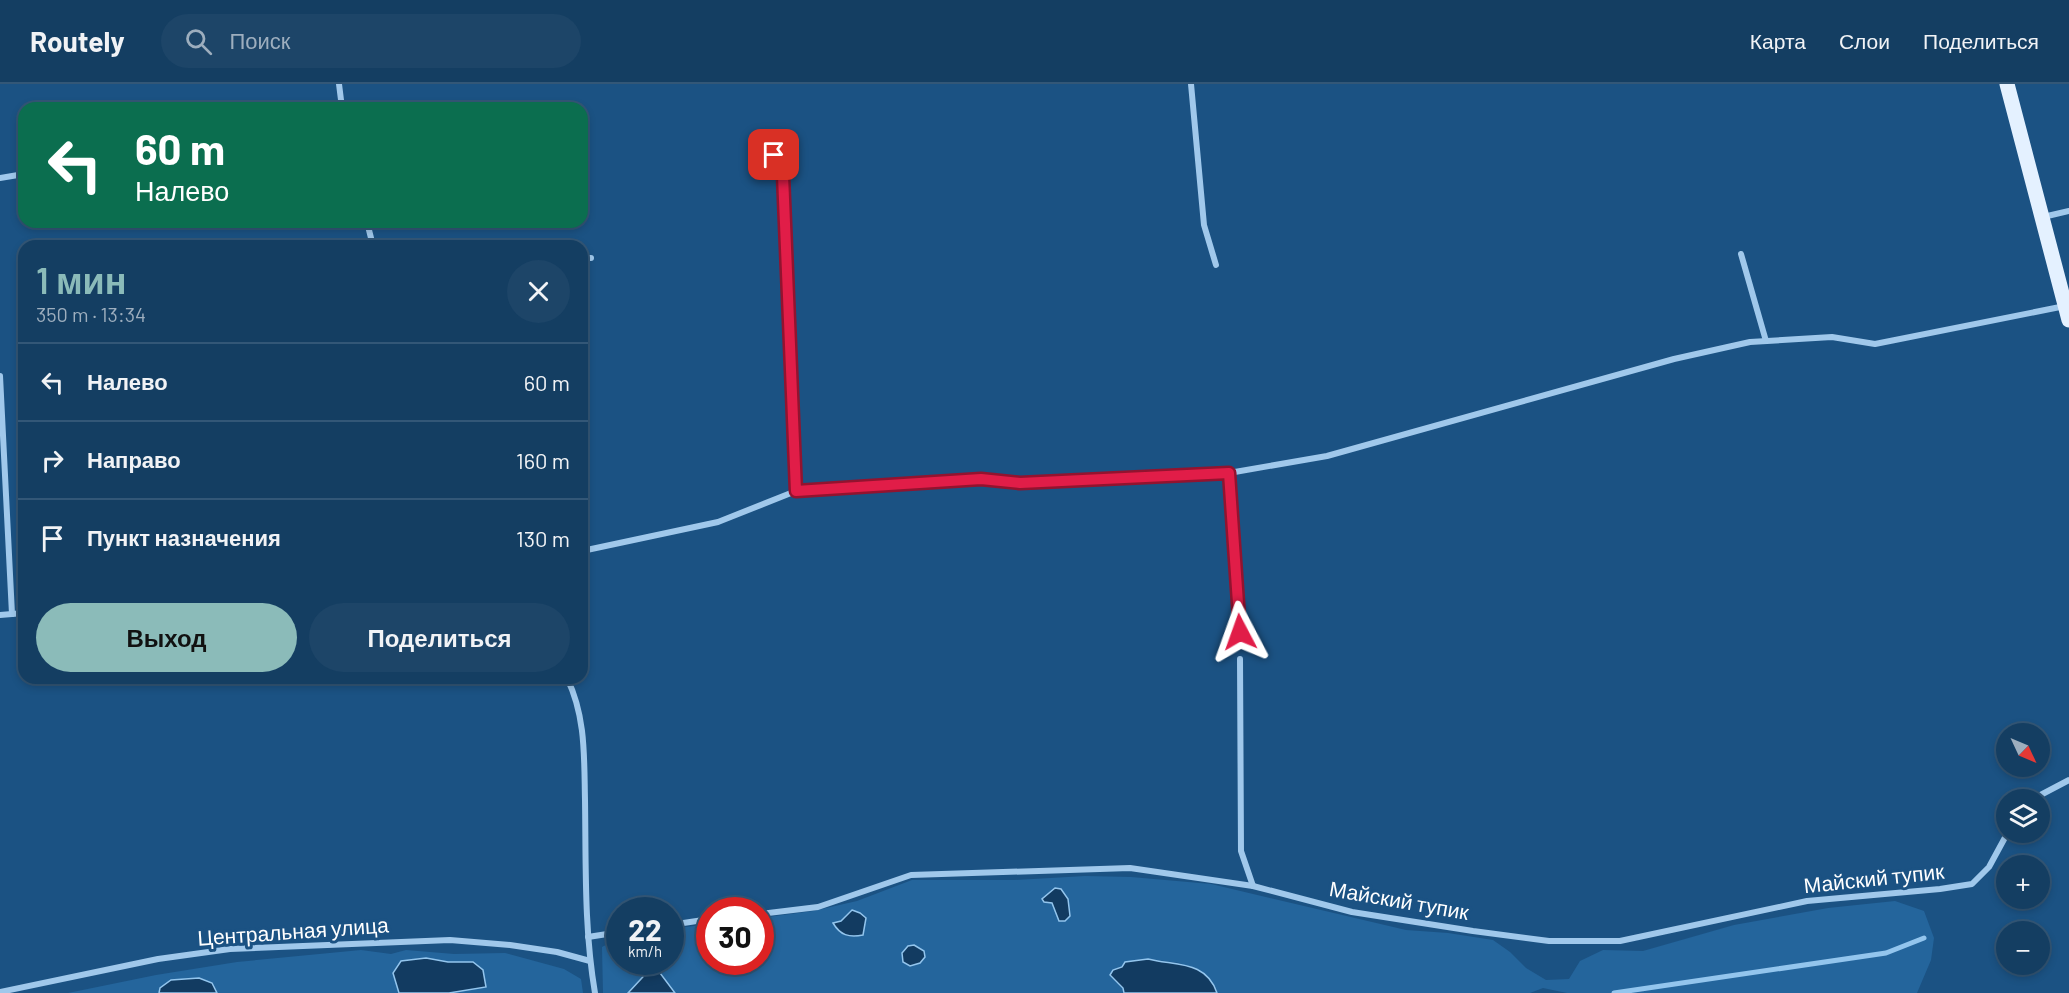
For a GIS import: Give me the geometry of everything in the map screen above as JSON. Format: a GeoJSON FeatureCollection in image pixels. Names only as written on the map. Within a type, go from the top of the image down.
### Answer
{"type":"FeatureCollection","features":[{"type":"Feature","properties":{"kind":"main road"},"geometry":{"type":"LineString","coordinates":[[2007,84],[2067,313]]}},
{"type":"Feature","properties":{"kind":"street"},"geometry":{"type":"LineString","coordinates":[[339,84],[341,102]]}},
{"type":"Feature","properties":{"kind":"street"},"geometry":{"type":"LineString","coordinates":[[1191,84],[1204,225],[1216,265]]}},
{"type":"Feature","properties":{"kind":"street"},"geometry":{"type":"LineString","coordinates":[[774,155],[783,175],[796,491]]}},
{"type":"Feature","properties":{"kind":"street"},"geometry":{"type":"LineString","coordinates":[[0,178],[18,175]]}},
{"type":"Feature","properties":{"kind":"street"},"geometry":{"type":"LineString","coordinates":[[2043,217],[2069,211]]}},
{"type":"Feature","properties":{"kind":"street"},"geometry":{"type":"LineString","coordinates":[[1741,254],[1766,341]]}},
{"type":"Feature","properties":{"kind":"street"},"geometry":{"type":"LineString","coordinates":[[588,550],[718,522],[796,491],[981,479],[1020,483],[1229,473],[1327,456],[1674,359],[1750,342],[1832,337],[1875,344],[2067,313]]}},
{"type":"Feature","properties":{"kind":"street"},"geometry":{"type":"LineString","coordinates":[[0,376],[12,614]]}},
{"type":"Feature","properties":{"kind":"street"},"geometry":{"type":"LineString","coordinates":[[1229,473],[1240,632]]}},
{"type":"Feature","properties":{"kind":"street"},"geometry":{"type":"LineString","coordinates":[[0,615],[18,614]]}},
{"type":"Feature","properties":{"kind":"street"},"geometry":{"type":"LineString","coordinates":[[1240,659],[1241,851],[1253,886]]}},
{"type":"Feature","properties":{"kind":"street"},"geometry":{"type":"LineString","coordinates":[[570,684],[584,739],[588,937],[595,993]]}},
{"type":"Feature","properties":{"kind":"street"},"geometry":{"type":"LineString","coordinates":[[2050,790],[2069,780]]}},
{"type":"Feature","properties":{"kind":"street","name":"Майский тупик"},"geometry":{"type":"LineString","coordinates":[[774,912],[818,907],[911,875],[1130,868],[1253,886],[1352,912],[1473,932],[1549,942],[1620,941],[1807,901],[1972,884],[1989,867],[2002,843]]}},
{"type":"Feature","properties":{"kind":"street"},"geometry":{"type":"LineString","coordinates":[[588,937],[606,934]]}},
{"type":"Feature","properties":{"kind":"street","name":"Центральная улица"},"geometry":{"type":"LineString","coordinates":[[0,992],[158,958],[254,948],[450,940],[557,952],[590,961]]}},
{"type":"Feature","properties":{"kind":"shaded area"},"geometry":{"type":"Polygon","coordinates":[[[1085,876],[1131,877],[1211,884],[1406,930],[1448,933],[1493,940],[1510,952],[1526,968],[1546,980],[1569,979],[1580,961],[1603,950],[1643,951],[1734,925],[1828,908],[1895,901],[1924,911],[1934,938],[1931,960],[1917,993],[1567,993],[1543,988],[1530,993],[1217,993],[1217,990],[1180,963],[1148,959],[1133,961],[1116,969],[1113,978],[1123,988],[1124,993],[675,993],[662,975],[684,975],[684,927],[696,926],[696,975],[774,975],[774,916],[813,911],[857,901],[912,880],[1014,880],[1085,876]],[[852,910],[841,921],[843,934],[856,937],[852,910]]]}},
{"type":"Feature","properties":{"kind":"shaded area"},"geometry":{"type":"Polygon","coordinates":[[[1055,888],[1061,889],[1068,899],[1070,916],[1065,921],[1059,921],[1052,903],[1044,902],[1042,899],[1055,888]]]}},
{"type":"Feature","properties":{"kind":"shaded area"},"geometry":{"type":"Polygon","coordinates":[[[852,910],[866,918],[863,935],[845,935],[833,923],[841,921],[852,910]]]}},
{"type":"Feature","properties":{"kind":"shaded area"},"geometry":{"type":"Polygon","coordinates":[[[606,945],[606,975],[645,975],[628,993],[603,993],[602,947],[606,945]]]}},
{"type":"Feature","properties":{"kind":"shaded area"},"geometry":{"type":"Polygon","coordinates":[[[914,945],[924,951],[925,957],[920,963],[910,966],[903,962],[902,953],[908,946],[914,945]]]}},
{"type":"Feature","properties":{"kind":"shaded area"},"geometry":{"type":"Polygon","coordinates":[[[361,950],[391,954],[406,950],[454,954],[505,953],[564,969],[581,979],[583,993],[449,993],[486,987],[473,962],[448,962],[426,958],[393,973],[399,993],[217,993],[212,983],[160,988],[159,993],[68,993],[156,975],[237,962],[361,950]]]}},
{"type":"Feature","properties":{"kind":"shaded area"},"geometry":{"type":"Polygon","coordinates":[[[426,958],[448,962],[473,962],[483,970],[486,987],[449,993],[399,993],[393,973],[401,961],[426,958]]]}},
{"type":"Feature","properties":{"kind":"shaded area"},"geometry":{"type":"Polygon","coordinates":[[[1148,959],[1188,966],[1197,970],[1212,982],[1217,993],[1124,993],[1123,988],[1110,975],[1113,970],[1122,967],[1125,962],[1148,959]]]}},
{"type":"Feature","properties":{"kind":"shaded area"},"geometry":{"type":"Polygon","coordinates":[[[645,975],[662,975],[675,993],[628,993],[645,975]]]}},
{"type":"Feature","properties":{"kind":"shaded area"},"geometry":{"type":"Polygon","coordinates":[[[199,978],[212,983],[217,993],[159,993],[160,988],[171,980],[199,978]]]}},
{"type":"Feature","properties":{"kind":"waterway"},"geometry":{"type":"LineString","coordinates":[[1614,993],[1886,953],[1924,938]]}},
{"type":"Feature","properties":{"kind":"route"},"geometry":{"type":"LineString","coordinates":[[774,155],[783,175],[796,491],[981,479],[1020,483],[1229,473],[1240,632]]}}]}
